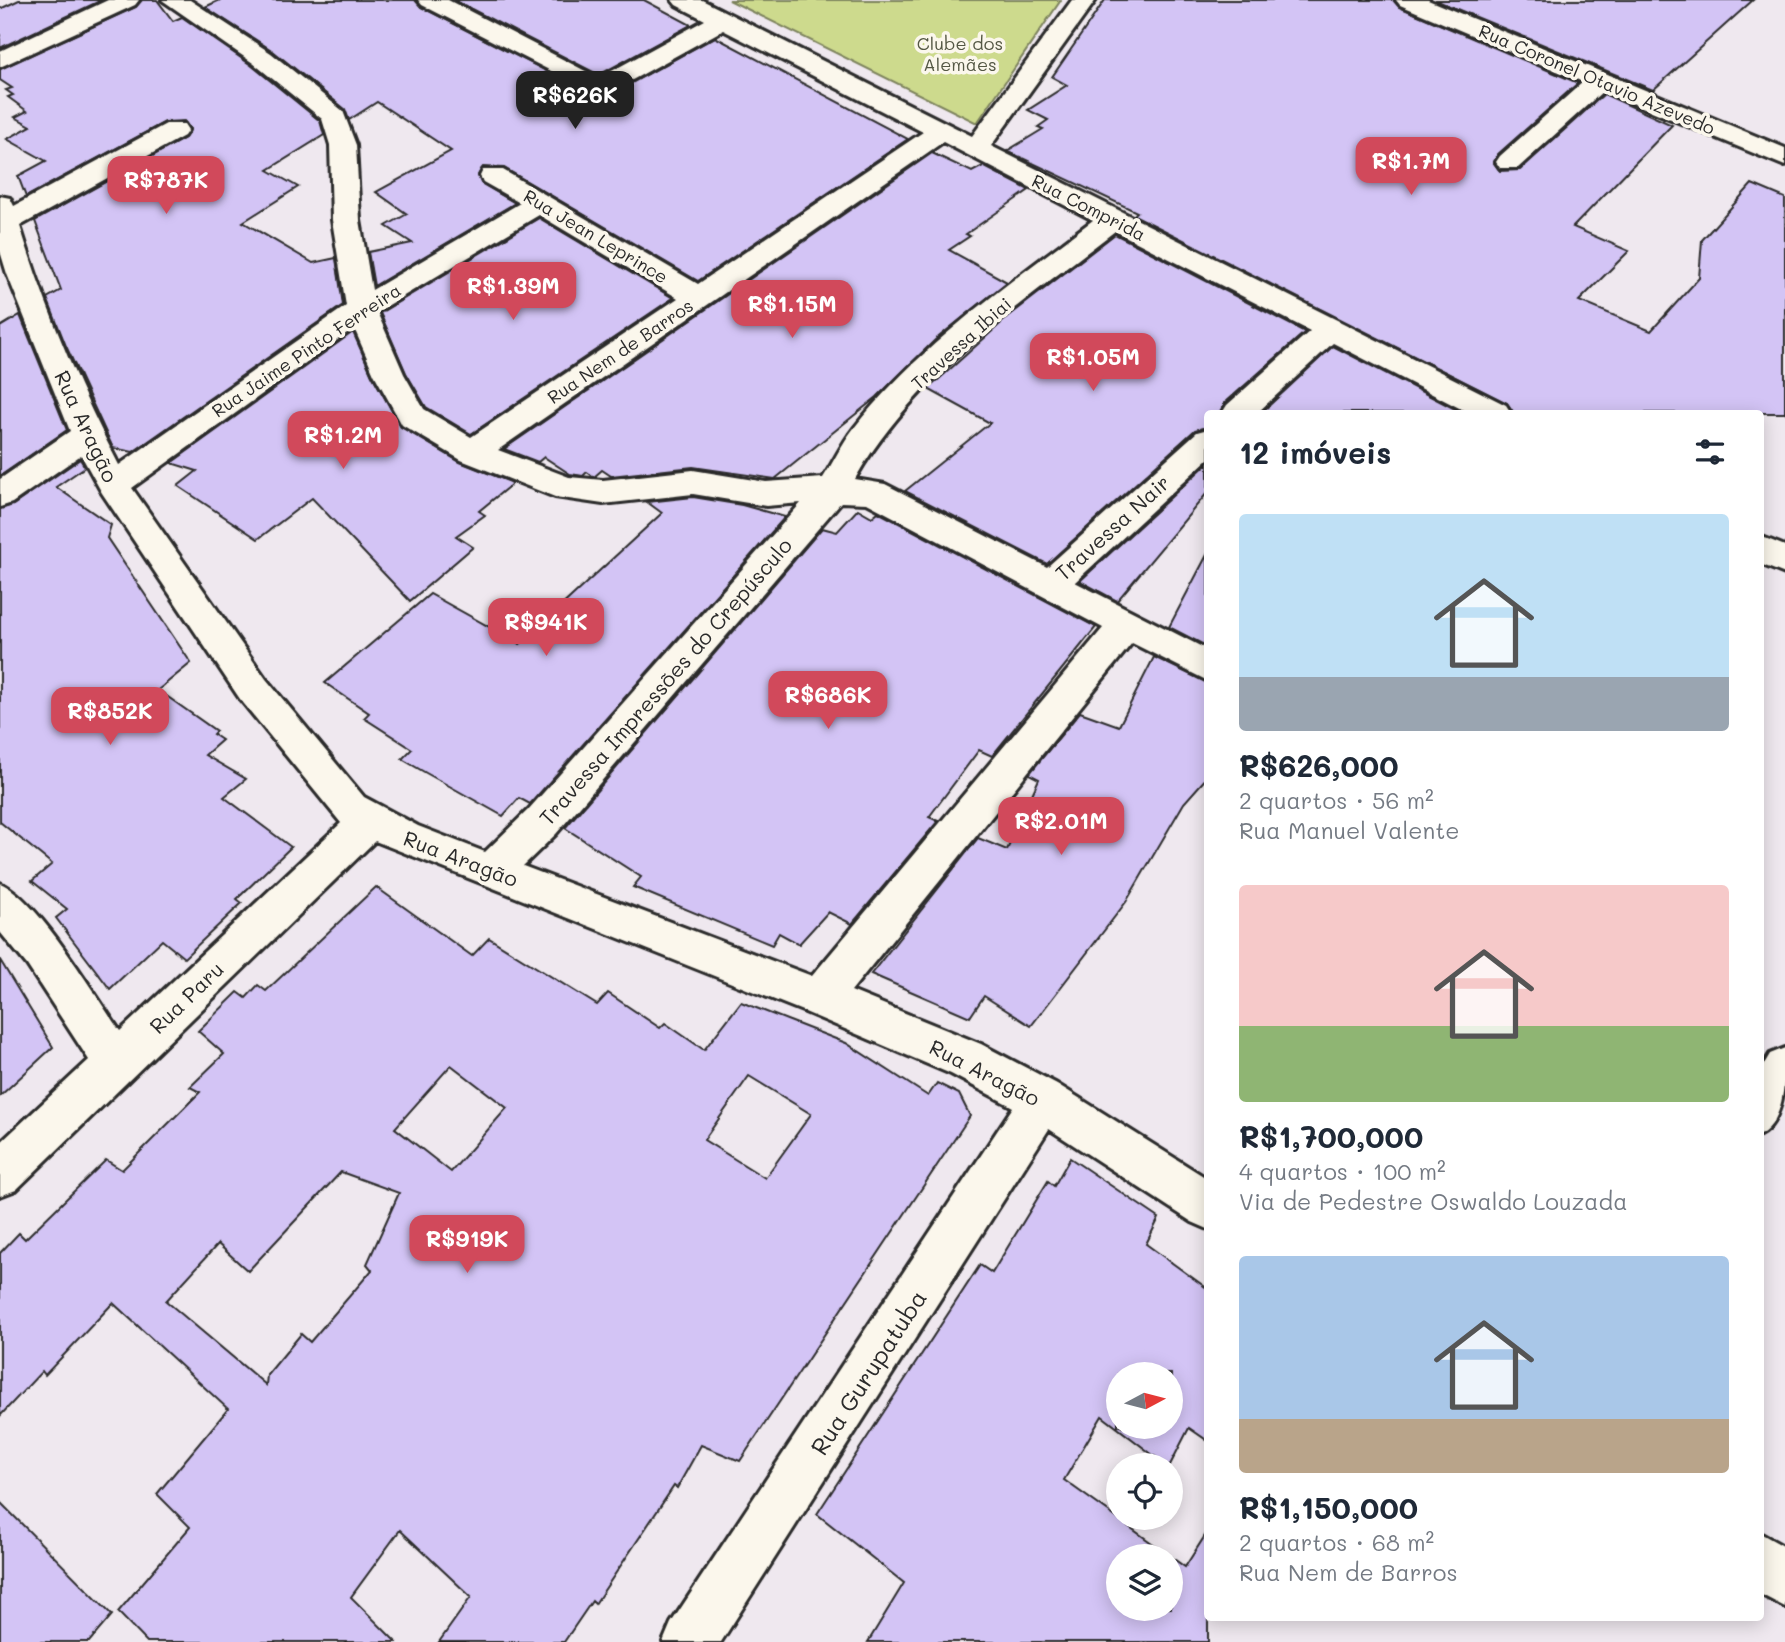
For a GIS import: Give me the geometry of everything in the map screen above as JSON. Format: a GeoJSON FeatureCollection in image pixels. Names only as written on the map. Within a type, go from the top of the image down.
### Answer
{"type":"FeatureCollection","features":[{"type":"Feature","properties":{"kind":"street"},"geometry":{"type":"LineString","coordinates":[[0,60],[127,0]]}},
{"type":"Feature","properties":{"kind":"street"},"geometry":{"type":"LineString","coordinates":[[174,0],[262,58],[334,116],[343,145],[346,219],[361,309],[389,374],[413,417],[472,452],[566,489],[603,492],[693,481],[766,494],[833,489],[873,492],[1048,586],[1128,623],[1204,665]]}},
{"type":"Feature","properties":{"kind":"street"},"geometry":{"type":"LineString","coordinates":[[430,0],[596,86],[605,85],[723,20]]}},
{"type":"Feature","properties":{"kind":"street","name":"Rua Comprida"},"geometry":{"type":"LineString","coordinates":[[684,0],[1489,410]]}},
{"type":"Feature","properties":{"kind":"street"},"geometry":{"type":"LineString","coordinates":[[976,148],[1084,0]]}},
{"type":"Feature","properties":{"kind":"street","name":"Rua Coronel Otavio Azevedo"},"geometry":{"type":"LineString","coordinates":[[1408,0],[1785,158]]}},
{"type":"Feature","properties":{"kind":"street"},"geometry":{"type":"LineString","coordinates":[[1509,162],[1600,80]]}},
{"type":"Feature","properties":{"kind":"street"},"geometry":{"type":"LineString","coordinates":[[3,213],[175,130]]}},
{"type":"Feature","properties":{"kind":"street","name":"Rua Nem de Barros"},"geometry":{"type":"LineString","coordinates":[[472,452],[942,131]]}},
{"type":"Feature","properties":{"kind":"street","name":"Rua Jean Leprince"},"geometry":{"type":"LineString","coordinates":[[493,176],[698,297]]}},
{"type":"Feature","properties":{"kind":"street","name":"Rua Jaime Pinto Ferreira"},"geometry":{"type":"LineString","coordinates":[[113,485],[361,309],[540,203]]}},
{"type":"Feature","properties":{"kind":"street","name":"Rua Aragão"},"geometry":{"type":"LineString","coordinates":[[3,213],[21,274],[87,435],[113,485],[253,689],[350,809],[404,838],[820,998],[966,1059],[1042,1099],[1204,1203]]}},
{"type":"Feature","properties":{"kind":"street","name":"Travessa Ibiai"},"geometry":{"type":"LineString","coordinates":[[833,489],[868,431],[939,359],[982,321],[1112,219]]}},
{"type":"Feature","properties":{"kind":"street"},"geometry":{"type":"LineString","coordinates":[[1241,410],[1329,330]]}},
{"type":"Feature","properties":{"kind":"street"},"geometry":{"type":"LineString","coordinates":[[0,495],[87,435]]}},
{"type":"Feature","properties":{"kind":"street","name":"Travessa Nair"},"geometry":{"type":"LineString","coordinates":[[1048,586],[1204,444]]}},
{"type":"Feature","properties":{"kind":"street","name":"Travessa Impressões do Crepúsculo"},"geometry":{"type":"LineString","coordinates":[[493,870],[542,822],[833,489]]}},
{"type":"Feature","properties":{"kind":"street"},"geometry":{"type":"LineString","coordinates":[[1764,551],[1785,561]]}},
{"type":"Feature","properties":{"kind":"street"},"geometry":{"type":"LineString","coordinates":[[820,998],[1128,623]]}},
{"type":"Feature","properties":{"kind":"street","name":"Rua Paru"},"geometry":{"type":"LineString","coordinates":[[0,1174],[371,820]]}},
{"type":"Feature","properties":{"kind":"street"},"geometry":{"type":"LineString","coordinates":[[0,901],[41,952],[117,1064]]}},
{"type":"Feature","properties":{"kind":"street"},"geometry":{"type":"LineString","coordinates":[[1764,1107],[1785,1069]]}},
{"type":"Feature","properties":{"kind":"street","name":"Rua Gurupatuba"},"geometry":{"type":"LineString","coordinates":[[690,1642],[1002,1166],[1042,1099]]}},
{"type":"Feature","properties":{"kind":"street"},"geometry":{"type":"LineString","coordinates":[[1764,1122],[1785,1132]]}},
{"type":"Feature","properties":{"kind":"street"},"geometry":{"type":"LineString","coordinates":[[1764,1563],[1785,1581]]}},
{"type":"Feature","properties":{"kind":"green space","name":"Clube dos Alemães"},"geometry":{"type":"Polygon","coordinates":[[[729,0],[1061,0],[977,123],[729,0]]]}},
{"type":"Feature","properties":{"kind":"building"},"geometry":{"type":"Polygon","coordinates":[[[19,0],[102,0],[0,48],[0,9],[19,0]]]}},
{"type":"Feature","properties":{"kind":"building"},"geometry":{"type":"Polygon","coordinates":[[[142,0],[157,0],[173,21],[182,17],[251,65],[320,121],[324,135],[268,170],[298,187],[243,222],[313,263],[336,258],[343,305],[133,452],[113,448],[66,346],[47,298],[61,290],[35,221],[185,138],[190,129],[184,121],[165,122],[26,197],[18,176],[46,161],[7,139],[31,126],[15,117],[27,111],[8,97],[13,95],[6,90],[12,88],[0,80],[0,69],[136,7],[142,0]]]}},
{"type":"Feature","properties":{"kind":"building"},"geometry":{"type":"Polygon","coordinates":[[[220,0],[415,0],[421,7],[597,97],[615,92],[715,37],[908,139],[698,281],[504,168],[483,167],[478,175],[481,183],[515,203],[374,286],[368,252],[412,243],[386,226],[407,214],[376,192],[451,151],[377,102],[349,120],[345,109],[273,51],[205,7],[220,0]]]}},
{"type":"Feature","properties":{"kind":"building"},"geometry":{"type":"Polygon","coordinates":[[[454,0],[644,0],[691,25],[599,75],[454,0]]]}},
{"type":"Feature","properties":{"kind":"building"},"geometry":{"type":"Polygon","coordinates":[[[1105,0],[1393,0],[1399,7],[1578,83],[1498,154],[1494,163],[1500,171],[1520,170],[1604,94],[1672,125],[1573,227],[1629,251],[1579,301],[1651,331],[1699,278],[1702,240],[1752,184],[1785,198],[1785,413],[1764,413],[1764,410],[1512,410],[1507,403],[1134,215],[1137,212],[1007,151],[1043,129],[1038,127],[1048,120],[1028,110],[1067,85],[1052,77],[1105,0]]]}},
{"type":"Feature","properties":{"kind":"building"},"geometry":{"type":"Polygon","coordinates":[[[1435,0],[1753,0],[1653,90],[1435,0]]]}},
{"type":"Feature","properties":{"kind":"building"},"geometry":{"type":"Polygon","coordinates":[[[932,153],[972,172],[983,166],[1029,190],[966,234],[970,236],[949,250],[1007,282],[935,340],[877,397],[775,479],[693,467],[611,476],[602,470],[594,477],[587,472],[583,476],[570,474],[544,457],[538,462],[504,449],[932,153]]]}},
{"type":"Feature","properties":{"kind":"building"},"geometry":{"type":"Polygon","coordinates":[[[539,218],[673,298],[471,434],[426,407],[406,373],[380,313],[539,218]]]}},
{"type":"Feature","properties":{"kind":"building"},"geometry":{"type":"Polygon","coordinates":[[[1115,234],[1305,332],[1225,403],[1221,410],[1204,410],[1204,428],[1195,430],[1047,564],[905,491],[990,423],[928,389],[1009,316],[1115,234]]]}},
{"type":"Feature","properties":{"kind":"building"},"geometry":{"type":"Polygon","coordinates":[[[20,315],[67,430],[0,476],[0,327],[20,315]]]}},
{"type":"Feature","properties":{"kind":"building"},"geometry":{"type":"Polygon","coordinates":[[[353,332],[372,375],[401,427],[460,462],[513,483],[479,511],[485,515],[456,536],[473,547],[410,601],[312,498],[258,539],[178,486],[197,471],[171,463],[353,332]]]}},
{"type":"Feature","properties":{"kind":"building"},"geometry":{"type":"Polygon","coordinates":[[[1333,346],[1457,410],[1264,410],[1333,346]]]}},
{"type":"Feature","properties":{"kind":"building"},"geometry":{"type":"Polygon","coordinates":[[[80,459],[85,467],[56,487],[111,525],[107,538],[191,663],[158,690],[216,731],[213,734],[222,740],[205,755],[246,779],[224,797],[291,847],[237,899],[242,903],[184,958],[162,940],[110,989],[56,918],[67,909],[32,881],[52,864],[0,822],[0,509],[13,505],[80,459]]]}},
{"type":"Feature","properties":{"kind":"building"},"geometry":{"type":"Polygon","coordinates":[[[1204,467],[1204,497],[1117,601],[1080,581],[1204,467]]]}},
{"type":"Feature","properties":{"kind":"building"},"geometry":{"type":"Polygon","coordinates":[[[693,497],[742,505],[785,517],[530,804],[519,798],[503,816],[402,759],[412,749],[364,718],[369,713],[325,683],[430,594],[520,644],[662,513],[647,502],[693,497]]]}},
{"type":"Feature","properties":{"kind":"building"},"geometry":{"type":"Polygon","coordinates":[[[858,509],[872,517],[878,512],[1096,627],[992,756],[979,750],[929,817],[938,821],[852,924],[828,912],[799,944],[779,933],[772,945],[633,887],[641,877],[565,828],[822,528],[837,532],[858,509]]]}},
{"type":"Feature","properties":{"kind":"building"},"geometry":{"type":"Polygon","coordinates":[[[1204,561],[1204,645],[1169,627],[1204,561]]]}},
{"type":"Feature","properties":{"kind":"building"},"geometry":{"type":"Polygon","coordinates":[[[1154,657],[1204,681],[1204,780],[1184,803],[1126,902],[1031,1026],[984,996],[970,1017],[871,974],[978,838],[1007,850],[1039,779],[1029,774],[1080,712],[1119,726],[1154,657]]]}},
{"type":"Feature","properties":{"kind":"building"},"geometry":{"type":"Polygon","coordinates":[[[376,887],[472,956],[489,938],[597,1005],[608,993],[660,1028],[665,1023],[704,1050],[741,1002],[846,1043],[928,1096],[937,1083],[959,1094],[970,1116],[740,1461],[701,1445],[677,1488],[674,1486],[595,1604],[592,1601],[564,1642],[439,1642],[471,1597],[400,1530],[351,1597],[396,1642],[147,1642],[118,1612],[190,1527],[157,1494],[228,1409],[113,1303],[45,1375],[42,1371],[0,1416],[0,1253],[19,1233],[25,1239],[106,1160],[122,1170],[200,1092],[190,1087],[224,1054],[198,1031],[238,992],[246,998],[258,985],[266,991],[376,887]],[[451,1065],[395,1128],[451,1172],[507,1108],[451,1065]],[[749,1076],[704,1140],[765,1178],[811,1114],[749,1076]],[[341,1172],[248,1271],[218,1244],[166,1301],[266,1385],[267,1375],[301,1334],[310,1342],[372,1270],[367,1264],[399,1193],[341,1172]]]}},
{"type":"Feature","properties":{"kind":"building"},"geometry":{"type":"Polygon","coordinates":[[[0,960],[53,1047],[0,1096],[0,960]]]}},
{"type":"Feature","properties":{"kind":"building"},"geometry":{"type":"Polygon","coordinates":[[[1070,1158],[1159,1218],[1146,1244],[1204,1286],[1204,1438],[1189,1428],[1176,1453],[1150,1453],[1132,1439],[1183,1439],[1183,1362],[1106,1362],[1106,1419],[1102,1416],[1064,1480],[1106,1510],[1106,1530],[1134,1530],[1153,1544],[1106,1544],[1106,1621],[1183,1621],[1183,1566],[1185,1567],[1204,1537],[1204,1621],[1208,1621],[1208,1642],[868,1642],[904,1583],[817,1514],[980,1265],[992,1273],[1048,1181],[1054,1186],[1070,1158]]]}},
{"type":"Feature","properties":{"kind":"building"},"geometry":{"type":"Polygon","coordinates":[[[0,1502],[112,1615],[89,1642],[0,1642],[0,1502]]]}}]}
